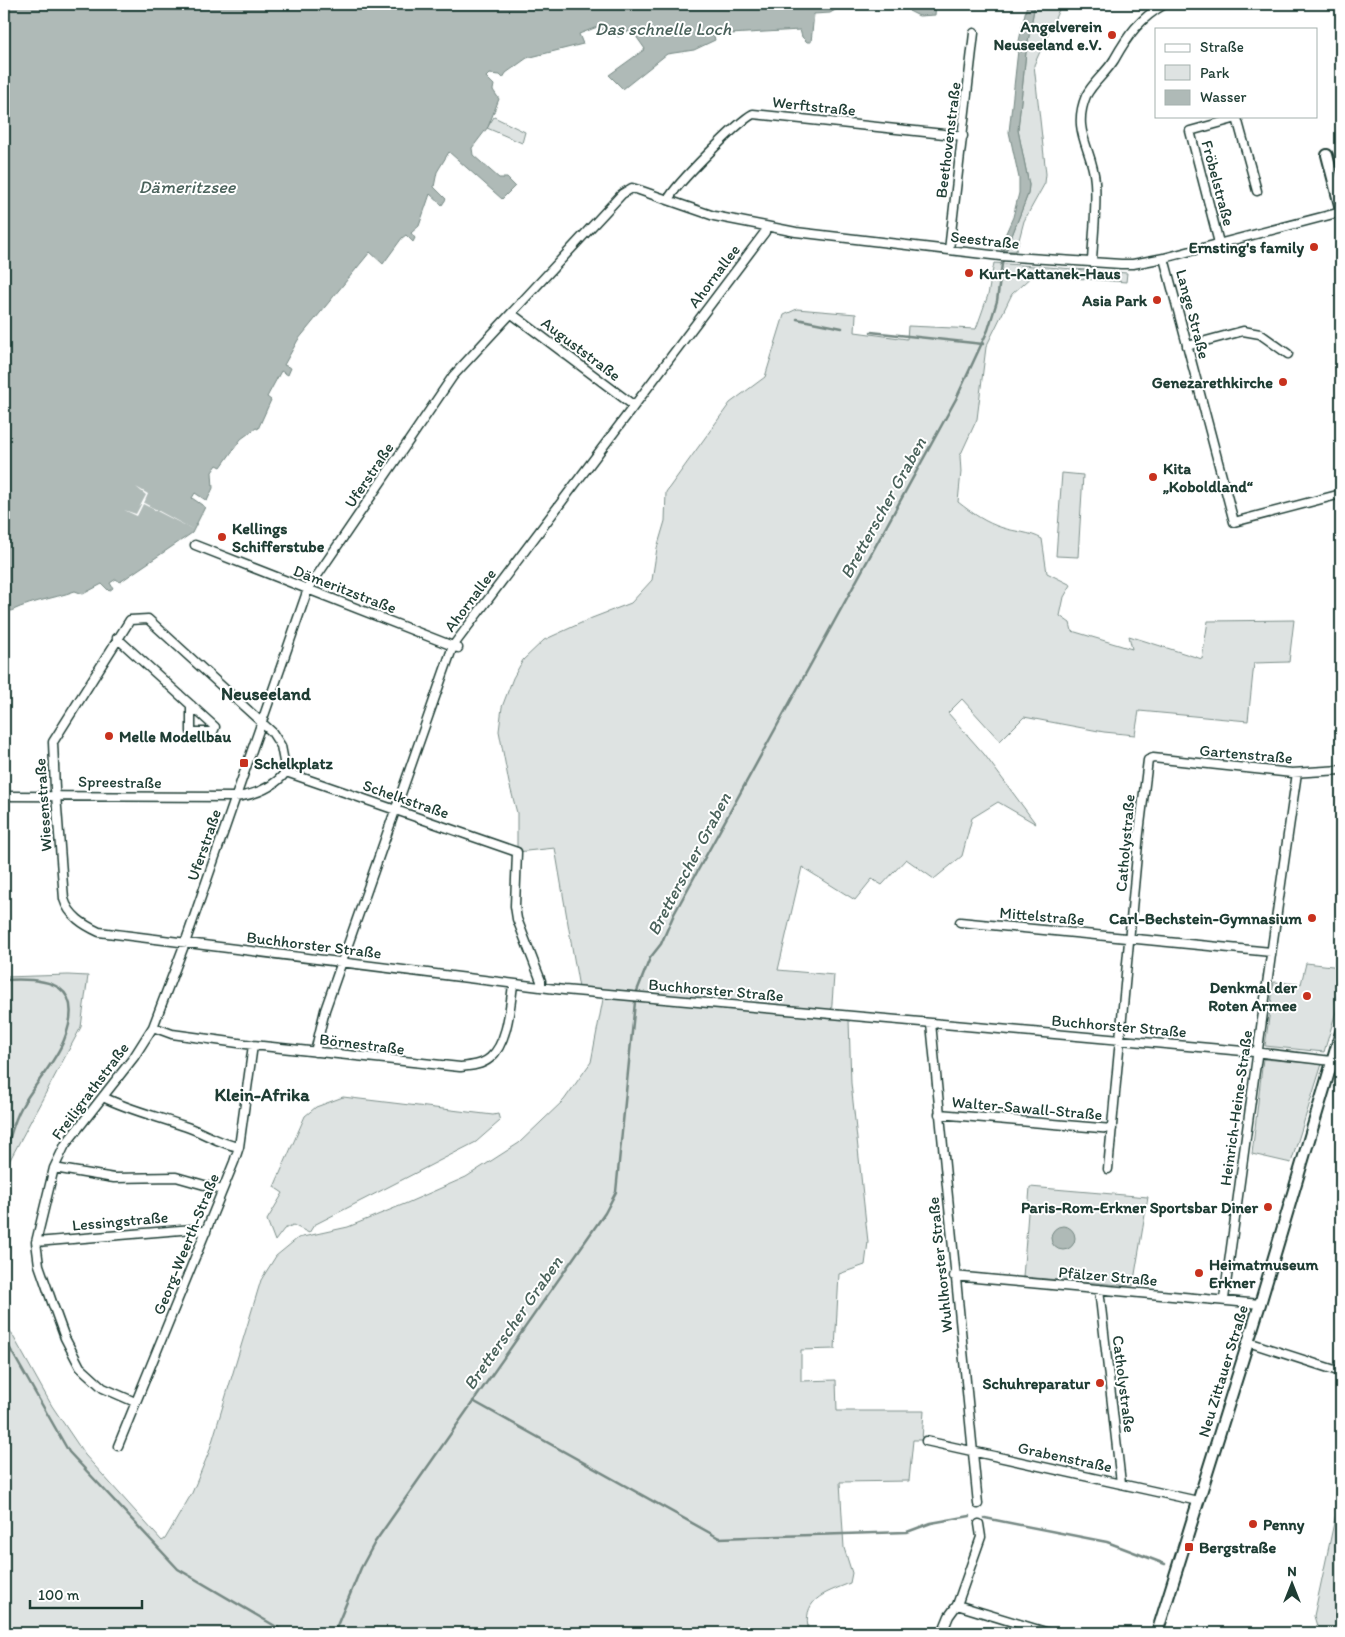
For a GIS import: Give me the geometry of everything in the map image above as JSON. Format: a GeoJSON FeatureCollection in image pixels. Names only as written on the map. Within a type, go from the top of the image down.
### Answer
{"type":"FeatureCollection","features":[{"type":"Feature","properties":{"kind":"main road"},"geometry":{"type":"LineString","coordinates":[[1327,156],[1341,211]]}},
{"type":"Feature","properties":{"kind":"main road","name":"Neu Zittauer Straße"},"geometry":{"type":"LineString","coordinates":[[1156,1633],[1260,1304],[1341,1032]]}},
{"type":"Feature","properties":{"kind":"street"},"geometry":{"type":"LineString","coordinates":[[1092,262],[1095,180],[1081,130],[1084,105],[1092,86],[1113,62],[1131,32],[1143,20],[1165,4]]}},
{"type":"Feature","properties":{"kind":"street","name":"Beethovenstraße"},"geometry":{"type":"LineString","coordinates":[[949,250],[974,34]]}},
{"type":"Feature","properties":{"kind":"street","name":"Werftstraße"},"geometry":{"type":"LineString","coordinates":[[668,200],[672,193],[711,152],[754,114],[963,136]]}},
{"type":"Feature","properties":{"kind":"street","name":"Fröbelstraße"},"geometry":{"type":"LineString","coordinates":[[1219,243],[1190,131],[1234,118]]}},
{"type":"Feature","properties":{"kind":"street"},"geometry":{"type":"LineString","coordinates":[[1237,118],[1257,191]]}},
{"type":"Feature","properties":{"kind":"street","name":"Seestraße"},"geometry":{"type":"LineString","coordinates":[[626,190],[639,190],[714,216],[766,227],[1000,256],[1133,264],[1164,258],[1341,211]]}},
{"type":"Feature","properties":{"kind":"street","name":"Uferstraße"},"geometry":{"type":"LineString","coordinates":[[186,943],[308,589],[453,376],[626,190]]}},
{"type":"Feature","properties":{"kind":"street","name":"Ahornallee"},"geometry":{"type":"LineString","coordinates":[[314,1052],[325,1010],[456,647],[633,406],[765,232],[766,227]]}},
{"type":"Feature","properties":{"kind":"street","name":"Lange Straße"},"geometry":{"type":"LineString","coordinates":[[1164,258],[1234,522],[1341,494]]}},
{"type":"Feature","properties":{"kind":"street","name":"Auguststraße"},"geometry":{"type":"LineString","coordinates":[[512,314],[633,406]]}},
{"type":"Feature","properties":{"kind":"street"},"geometry":{"type":"LineString","coordinates":[[1187,346],[1243,330],[1260,334],[1288,354]]}},
{"type":"Feature","properties":{"kind":"street","name":"Dämeritzstraße"},"geometry":{"type":"LineString","coordinates":[[195,545],[456,647]]}},
{"type":"Feature","properties":{"kind":"street","name":"Wiesenstraße"},"geometry":{"type":"LineString","coordinates":[[99,932],[86,926],[66,906],[53,742],[130,620],[148,619],[262,722]]}},
{"type":"Feature","properties":{"kind":"street"},"geometry":{"type":"LineString","coordinates":[[117,638],[191,705]]}},
{"type":"Feature","properties":{"kind":"street"},"geometry":{"type":"LineString","coordinates":[[235,797],[267,789],[279,781],[286,772],[281,746],[262,722]]}},
{"type":"Feature","properties":{"kind":"street","name":"Gartenstraße"},"geometry":{"type":"LineString","coordinates":[[1148,760],[1153,758],[1297,773],[1341,770]]}},
{"type":"Feature","properties":{"kind":"street","name":"Catholystraße"},"geometry":{"type":"LineString","coordinates":[[1108,1169],[1148,760]]}},
{"type":"Feature","properties":{"kind":"street","name":"Schelkstraße"},"geometry":{"type":"LineString","coordinates":[[286,772],[517,852],[514,906],[517,919],[541,982],[541,988]]}},
{"type":"Feature","properties":{"kind":"street","name":"Heinrich-Heine-Straße"},"geometry":{"type":"LineString","coordinates":[[1224,1299],[1297,773]]}},
{"type":"Feature","properties":{"kind":"street","name":"Spreestraße"},"geometry":{"type":"LineString","coordinates":[[4,796],[235,797]]}},
{"type":"Feature","properties":{"kind":"street","name":"Mittelstraße"},"geometry":{"type":"LineString","coordinates":[[960,922],[1271,952]]}},
{"type":"Feature","properties":{"kind":"street","name":"Buchhorster Straße"},"geometry":{"type":"LineString","coordinates":[[99,932],[541,988],[1259,1052],[1332,1061]]}},
{"type":"Feature","properties":{"kind":"street","name":"Freiligrathstraße"},"geometry":{"type":"LineString","coordinates":[[135,1402],[103,1388],[75,1359],[65,1338],[39,1264],[36,1242],[54,1168],[65,1145],[154,1027],[186,943]]}},
{"type":"Feature","properties":{"kind":"street","name":"Börnestraße"},"geometry":{"type":"LineString","coordinates":[[154,1027],[172,1034],[314,1052],[448,1067],[478,1064],[490,1058],[504,1035],[509,1017],[513,985]]}},
{"type":"Feature","properties":{"kind":"street","name":"Wuhlhorster Straße"},"geometry":{"type":"LineString","coordinates":[[931,1022],[954,1276],[978,1504]]}},
{"type":"Feature","properties":{"kind":"street","name":"Georg-Weerth-Straße"},"geometry":{"type":"LineString","coordinates":[[118,1446],[239,1148],[254,1045]]}},
{"type":"Feature","properties":{"kind":"street"},"geometry":{"type":"LineString","coordinates":[[103,1097],[132,1110],[185,1126],[229,1146],[239,1148]]}},
{"type":"Feature","properties":{"kind":"street","name":"Walter-Sawall-Straße"},"geometry":{"type":"LineString","coordinates":[[939,1114],[1112,1129]]}},
{"type":"Feature","properties":{"kind":"street"},"geometry":{"type":"LineString","coordinates":[[54,1168],[114,1178],[176,1177],[222,1190]]}},
{"type":"Feature","properties":{"kind":"street","name":"Lessingstraße"},"geometry":{"type":"LineString","coordinates":[[36,1242],[193,1229],[206,1232]]}},
{"type":"Feature","properties":{"kind":"street","name":"Pfälzer Straße"},"geometry":{"type":"LineString","coordinates":[[954,1276],[1224,1299],[1260,1304]]}},
{"type":"Feature","properties":{"kind":"street","name":"Catholystraße"},"geometry":{"type":"LineString","coordinates":[[1099,1289],[1122,1478],[1121,1483]]}},
{"type":"Feature","properties":{"kind":"street"},"geometry":{"type":"LineString","coordinates":[[1248,1342],[1341,1372]]}},
{"type":"Feature","properties":{"kind":"street","name":"Grabenstraße"},"geometry":{"type":"LineString","coordinates":[[926,1441],[1198,1501]]}},
{"type":"Feature","properties":{"kind":"street"},"geometry":{"type":"LineString","coordinates":[[942,1633],[948,1616],[956,1605],[981,1537],[979,1524]]}},
{"type":"Feature","properties":{"kind":"street"},"geometry":{"type":"LineString","coordinates":[[956,1605],[1049,1633]]}},
{"type":"Feature","properties":{"kind":"green space"},"geometry":{"type":"Polygon","coordinates":[[[1035,4],[1061,5],[1034,65],[1046,174],[1045,183],[1024,221],[1016,251],[1006,251],[1028,194],[1029,185],[1018,130],[1026,52],[1035,4]]]}},
{"type":"Feature","properties":{"kind":"green space"},"geometry":{"type":"Polygon","coordinates":[[[494,117],[525,132],[522,143],[487,128],[494,117]]]}},
{"type":"Feature","properties":{"kind":"green space"},"geometry":{"type":"Polygon","coordinates":[[[994,263],[1127,273],[1126,282],[1033,275],[1012,294],[986,347],[977,419],[960,456],[961,472],[958,502],[974,514],[991,523],[1042,539],[1047,573],[1071,585],[1064,597],[1060,616],[1070,623],[1072,631],[1132,649],[1129,636],[1202,659],[1208,621],[1294,620],[1289,662],[1254,663],[1248,721],[1139,711],[1135,735],[1104,732],[1024,717],[1000,741],[962,699],[948,713],[984,754],[1036,824],[998,802],[972,818],[962,856],[934,879],[906,859],[882,885],[872,879],[855,900],[802,867],[778,970],[834,975],[831,1018],[849,1020],[851,1083],[868,1242],[865,1265],[839,1274],[835,1349],[801,1350],[801,1381],[836,1380],[837,1411],[924,1411],[922,1440],[913,1440],[909,1481],[840,1482],[844,1548],[852,1573],[850,1583],[823,1595],[811,1605],[807,1622],[809,1633],[9,1633],[4,1630],[4,1320],[52,1406],[85,1455],[162,1541],[165,1539],[192,1493],[209,1452],[261,1280],[276,1256],[298,1238],[348,1227],[466,1177],[519,1143],[564,1100],[591,1062],[604,994],[579,988],[555,848],[517,852],[517,813],[499,731],[502,707],[513,678],[523,660],[544,640],[631,603],[652,580],[657,548],[665,521],[666,492],[730,403],[765,377],[784,315],[797,309],[856,314],[855,332],[907,339],[908,326],[976,329],[988,295],[994,263]]]}},
{"type":"Feature","properties":{"kind":"green space"},"geometry":{"type":"Polygon","coordinates":[[[1062,473],[1083,475],[1078,557],[1056,556],[1062,473]]]}},
{"type":"Feature","properties":{"kind":"green space"},"geometry":{"type":"Polygon","coordinates":[[[1306,963],[1341,967],[1341,995],[1324,1052],[1265,1046],[1274,982],[1301,984],[1306,963]]]}},
{"type":"Feature","properties":{"kind":"green space"},"geometry":{"type":"Polygon","coordinates":[[[88,976],[81,1027],[4,1171],[4,977],[88,976]]]}},
{"type":"Feature","properties":{"kind":"green space"},"geometry":{"type":"Polygon","coordinates":[[[1263,1059],[1322,1064],[1291,1163],[1252,1154],[1263,1059]]]}},
{"type":"Feature","properties":{"kind":"green space"},"geometry":{"type":"Polygon","coordinates":[[[343,1097],[493,1115],[498,1114],[500,1121],[476,1142],[314,1225],[309,1233],[293,1225],[284,1229],[275,1241],[267,1220],[283,1193],[274,1187],[305,1116],[316,1107],[343,1097]]]}},
{"type":"Feature","properties":{"kind":"green space"},"geometry":{"type":"Polygon","coordinates":[[[1030,1187],[1148,1197],[1133,1286],[1023,1277],[1030,1187]]]}},
{"type":"Feature","properties":{"kind":"green space"},"geometry":{"type":"Polygon","coordinates":[[[1341,1490],[1341,1633],[1319,1633],[1314,1616],[1341,1490]]]}},
{"type":"Feature","properties":{"kind":"water","name":"Dämeritzsee"},"geometry":{"type":"Polygon","coordinates":[[[4,4],[838,4],[837,9],[830,13],[814,14],[811,42],[807,42],[802,37],[800,30],[730,34],[728,27],[713,32],[715,40],[694,50],[667,54],[623,89],[609,75],[645,49],[633,32],[628,31],[618,37],[613,30],[603,35],[600,26],[579,34],[583,44],[527,58],[506,73],[503,78],[500,75],[489,74],[486,77],[494,85],[493,90],[499,99],[488,127],[472,148],[473,155],[499,178],[507,178],[515,186],[502,199],[449,152],[437,172],[434,187],[446,199],[442,205],[430,194],[419,226],[411,233],[415,238],[413,242],[406,235],[383,264],[370,252],[298,340],[284,365],[291,368],[288,375],[281,371],[267,397],[271,400],[258,429],[256,428],[241,439],[221,467],[217,465],[212,472],[213,488],[207,501],[195,493],[192,498],[205,507],[192,533],[120,582],[116,579],[110,583],[113,588],[109,591],[102,584],[83,594],[75,591],[29,604],[4,615],[4,4]]]}},
{"type":"Feature","properties":{"kind":"water"},"geometry":{"type":"Polygon","coordinates":[[[908,4],[936,4],[935,15],[919,16],[909,11],[908,4]]]}},
{"type":"Feature","properties":{"kind":"water"},"geometry":{"type":"Polygon","coordinates":[[[1027,4],[1035,4],[1026,52],[1018,130],[1029,185],[1028,194],[1006,251],[1001,250],[1002,242],[1013,217],[1019,193],[1019,178],[1009,132],[1019,41],[1027,4]]]}},
{"type":"Feature","properties":{"kind":"water"},"geometry":{"type":"Polygon","coordinates":[[[1063,1226],[1071,1230],[1075,1238],[1071,1246],[1063,1250],[1055,1246],[1051,1238],[1055,1230],[1063,1226]]]}},
{"type":"Feature","properties":{"kind":"pier"},"geometry":{"type":"Polygon","coordinates":[[[136,487],[148,494],[144,503],[194,530],[143,504],[137,516],[124,510],[136,514],[146,495],[136,487]]]}},
{"type":"Feature","properties":{"kind":"waterway","name":"Bretterscher Graben"},"geometry":{"type":"LineString","coordinates":[[637,991],[650,958],[661,944],[674,914],[956,399],[988,330],[997,301],[1004,249]]}},
{"type":"Feature","properties":{"kind":"waterway"},"geometry":{"type":"LineString","coordinates":[[797,319],[842,328]]}},
{"type":"Feature","properties":{"kind":"waterway"},"geometry":{"type":"LineString","coordinates":[[871,332],[983,344]]}},
{"type":"Feature","properties":{"kind":"waterway"},"geometry":{"type":"LineString","coordinates":[[4,980],[21,979],[49,983],[59,988],[67,996],[70,1007],[70,1022],[60,1049],[21,1108],[4,1155]]}},
{"type":"Feature","properties":{"kind":"waterway","name":"Bretterscher Graben"},"geometry":{"type":"LineString","coordinates":[[334,1633],[361,1568],[375,1542],[605,1213],[616,1192],[635,1002]]}},
{"type":"Feature","properties":{"kind":"waterway"},"geometry":{"type":"LineString","coordinates":[[4,1338],[69,1452],[178,1569],[287,1633]]}},
{"type":"Feature","properties":{"kind":"waterway"},"geometry":{"type":"LineString","coordinates":[[473,1401],[719,1538],[907,1532],[931,1523],[970,1516]]}},
{"type":"Feature","properties":{"kind":"waterway"},"geometry":{"type":"LineString","coordinates":[[985,1518],[1107,1542],[1165,1564]]}},
{"type":"Feature","properties":{"kind":"place","name":"Angelverein Neuseeland e.V."},"geometry":{"type":"Point","coordinates":[1112,35]}},
{"type":"Feature","properties":{"kind":"place","name":"Ernsting's family"},"geometry":{"type":"Point","coordinates":[1314,247]}},
{"type":"Feature","properties":{"kind":"place","name":"Kurt-Kattanek-Haus"},"geometry":{"type":"Point","coordinates":[969,273]}},
{"type":"Feature","properties":{"kind":"place","name":"Asia Park"},"geometry":{"type":"Point","coordinates":[1157,300]}},
{"type":"Feature","properties":{"kind":"place","name":"Genezarethkirche"},"geometry":{"type":"Point","coordinates":[1283,382]}},
{"type":"Feature","properties":{"kind":"place","name":"Kita „Koboldland“"},"geometry":{"type":"Point","coordinates":[1153,477]}},
{"type":"Feature","properties":{"kind":"place","name":"Kellings Schifferstube"},"geometry":{"type":"Point","coordinates":[222,537]}},
{"type":"Feature","properties":{"kind":"place","name":"Melle Modellbau"},"geometry":{"type":"Point","coordinates":[109,736]}},
{"type":"Feature","properties":{"kind":"place","name":"Schelkplatz"},"geometry":{"type":"Point","coordinates":[244,763]}},
{"type":"Feature","properties":{"kind":"place","name":"Carl-Bechstein-Gymnasium"},"geometry":{"type":"Point","coordinates":[1312,918]}},
{"type":"Feature","properties":{"kind":"place","name":"Denkmal der Roten Armee"},"geometry":{"type":"Point","coordinates":[1307,996]}},
{"type":"Feature","properties":{"kind":"place","name":"Paris-Rom-Erkner Sportsbar Diner"},"geometry":{"type":"Point","coordinates":[1268,1207]}},
{"type":"Feature","properties":{"kind":"place","name":"Heimatmuseum Erkner"},"geometry":{"type":"Point","coordinates":[1199,1273]}},
{"type":"Feature","properties":{"kind":"place","name":"Schuhreparatur"},"geometry":{"type":"Point","coordinates":[1100,1383]}},
{"type":"Feature","properties":{"kind":"place","name":"Penny"},"geometry":{"type":"Point","coordinates":[1253,1524]}},
{"type":"Feature","properties":{"kind":"place","name":"Bergstraße"},"geometry":{"type":"Point","coordinates":[1189,1547]}},
{"type":"Feature","properties":{"kind":"district","name":"Neuseeland"},"geometry":{"type":"Point","coordinates":[266,694]}},
{"type":"Feature","properties":{"kind":"district","name":"Klein-Afrika"},"geometry":{"type":"Point","coordinates":[262,1095]}},
{"type":"Feature","properties":{"kind":"water label","name":"Das schnelle Loch"},"geometry":{"type":"Point","coordinates":[663,29]}}]}
